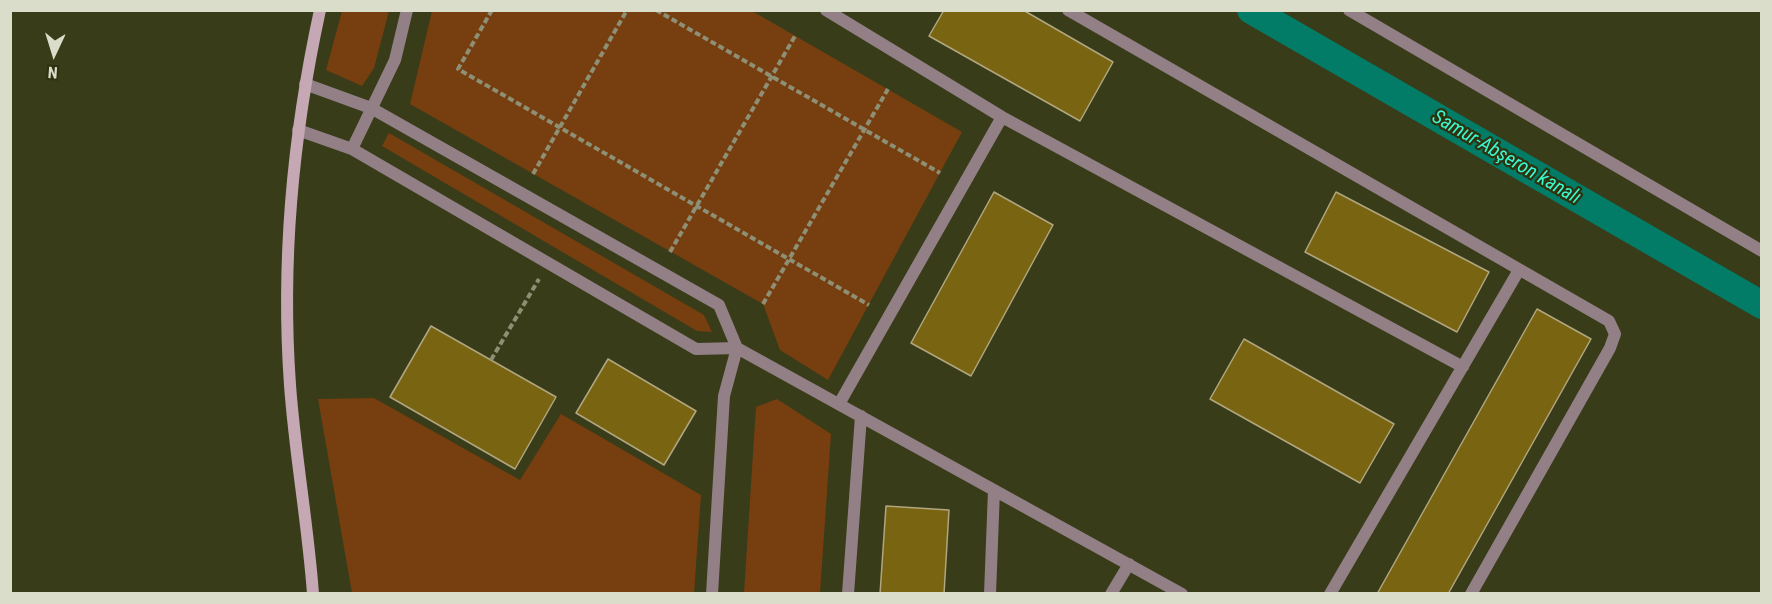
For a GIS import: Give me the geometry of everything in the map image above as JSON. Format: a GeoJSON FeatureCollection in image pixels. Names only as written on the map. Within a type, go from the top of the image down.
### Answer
{"type":"FeatureCollection","features":[{"type":"Feature","properties":{"kind":"street"},"geometry":{"type":"LineString","coordinates":[[313,594],[290,386],[286,302],[288,234],[298,130],[320,10]]}},
{"type":"Feature","properties":{"kind":"lane"},"geometry":{"type":"LineString","coordinates":[[352,149],[395,60],[407,10]]}},
{"type":"Feature","properties":{"kind":"lane"},"geometry":{"type":"LineString","coordinates":[[826,10],[1002,117],[1462,367]]}},
{"type":"Feature","properties":{"kind":"lane"},"geometry":{"type":"LineString","coordinates":[[1068,10],[1609,321],[1615,334],[1610,348],[1472,594]]}},
{"type":"Feature","properties":{"kind":"lane"},"geometry":{"type":"LineString","coordinates":[[1349,10],[1761,251]]}},
{"type":"Feature","properties":{"kind":"lane"},"geometry":{"type":"LineString","coordinates":[[305,84],[371,108],[719,305],[737,348],[724,396],[712,594]]}},
{"type":"Feature","properties":{"kind":"lane"},"geometry":{"type":"LineString","coordinates":[[839,404],[1002,117]]}},
{"type":"Feature","properties":{"kind":"lane"},"geometry":{"type":"LineString","coordinates":[[298,130],[352,149],[696,349],[737,348],[1182,594]]}},
{"type":"Feature","properties":{"kind":"lane"},"geometry":{"type":"LineString","coordinates":[[1330,594],[1519,270]]}},
{"type":"Feature","properties":{"kind":"lane"},"geometry":{"type":"LineString","coordinates":[[849,594],[861,416]]}},
{"type":"Feature","properties":{"kind":"lane"},"geometry":{"type":"LineString","coordinates":[[990,594],[994,490]]}},
{"type":"Feature","properties":{"kind":"lane"},"geometry":{"type":"LineString","coordinates":[[1112,594],[1129,564]]}},
{"type":"Feature","properties":{"kind":"path"},"geometry":{"type":"LineString","coordinates":[[492,10],[458,69],[869,305]]}},
{"type":"Feature","properties":{"kind":"path"},"geometry":{"type":"LineString","coordinates":[[532,174],[627,10]]}},
{"type":"Feature","properties":{"kind":"path"},"geometry":{"type":"LineString","coordinates":[[656,10],[940,173]]}},
{"type":"Feature","properties":{"kind":"path"},"geometry":{"type":"LineString","coordinates":[[670,252],[795,36]]}},
{"type":"Feature","properties":{"kind":"path"},"geometry":{"type":"LineString","coordinates":[[763,304],[888,89]]}},
{"type":"Feature","properties":{"kind":"path"},"geometry":{"type":"LineString","coordinates":[[491,360],[549,263]]}},
{"type":"Feature","properties":{"kind":"shaded area"},"geometry":{"type":"Polygon","coordinates":[[[342,11],[389,11],[374,68],[362,86],[326,70],[342,11]]]}},
{"type":"Feature","properties":{"kind":"shaded area"},"geometry":{"type":"Polygon","coordinates":[[[432,11],[752,11],[962,132],[828,380],[780,350],[763,304],[410,104],[432,11]]]}},
{"type":"Feature","properties":{"kind":"shaded area"},"geometry":{"type":"Polygon","coordinates":[[[389,133],[704,315],[712,332],[697,331],[382,146],[389,133]]]}},
{"type":"Feature","properties":{"kind":"shaded area"},"geometry":{"type":"Polygon","coordinates":[[[374,398],[520,480],[561,414],[701,495],[694,593],[352,593],[318,399],[374,398]]]}},
{"type":"Feature","properties":{"kind":"shaded area"},"geometry":{"type":"Polygon","coordinates":[[[777,399],[831,434],[820,593],[744,593],[756,407],[777,399]]]}},
{"type":"Feature","properties":{"kind":"building"},"geometry":{"type":"Polygon","coordinates":[[[944,10],[1023,10],[1113,62],[1080,121],[929,36],[944,10]]]}},
{"type":"Feature","properties":{"kind":"building"},"geometry":{"type":"Polygon","coordinates":[[[994,192],[1053,225],[971,376],[911,343],[994,192]]]}},
{"type":"Feature","properties":{"kind":"building"},"geometry":{"type":"Polygon","coordinates":[[[1336,192],[1489,272],[1457,332],[1305,252],[1336,192]]]}},
{"type":"Feature","properties":{"kind":"building"},"geometry":{"type":"Polygon","coordinates":[[[1537,309],[1591,339],[1448,594],[1377,594],[1537,309]]]}},
{"type":"Feature","properties":{"kind":"building"},"geometry":{"type":"Polygon","coordinates":[[[431,326],[556,397],[515,469],[390,397],[431,326]]]}},
{"type":"Feature","properties":{"kind":"building"},"geometry":{"type":"Polygon","coordinates":[[[1244,339],[1394,424],[1360,483],[1210,399],[1244,339]]]}},
{"type":"Feature","properties":{"kind":"building"},"geometry":{"type":"Polygon","coordinates":[[[608,359],[696,411],[664,465],[576,413],[608,359]]]}},
{"type":"Feature","properties":{"kind":"building"},"geometry":{"type":"Polygon","coordinates":[[[886,506],[949,510],[944,594],[880,594],[886,506]]]}},
{"type":"Feature","properties":{"kind":"waterway","name":"Samur-Abşeron kanalı"},"geometry":{"type":"LineString","coordinates":[[1251,10],[1762,305]]}}]}
